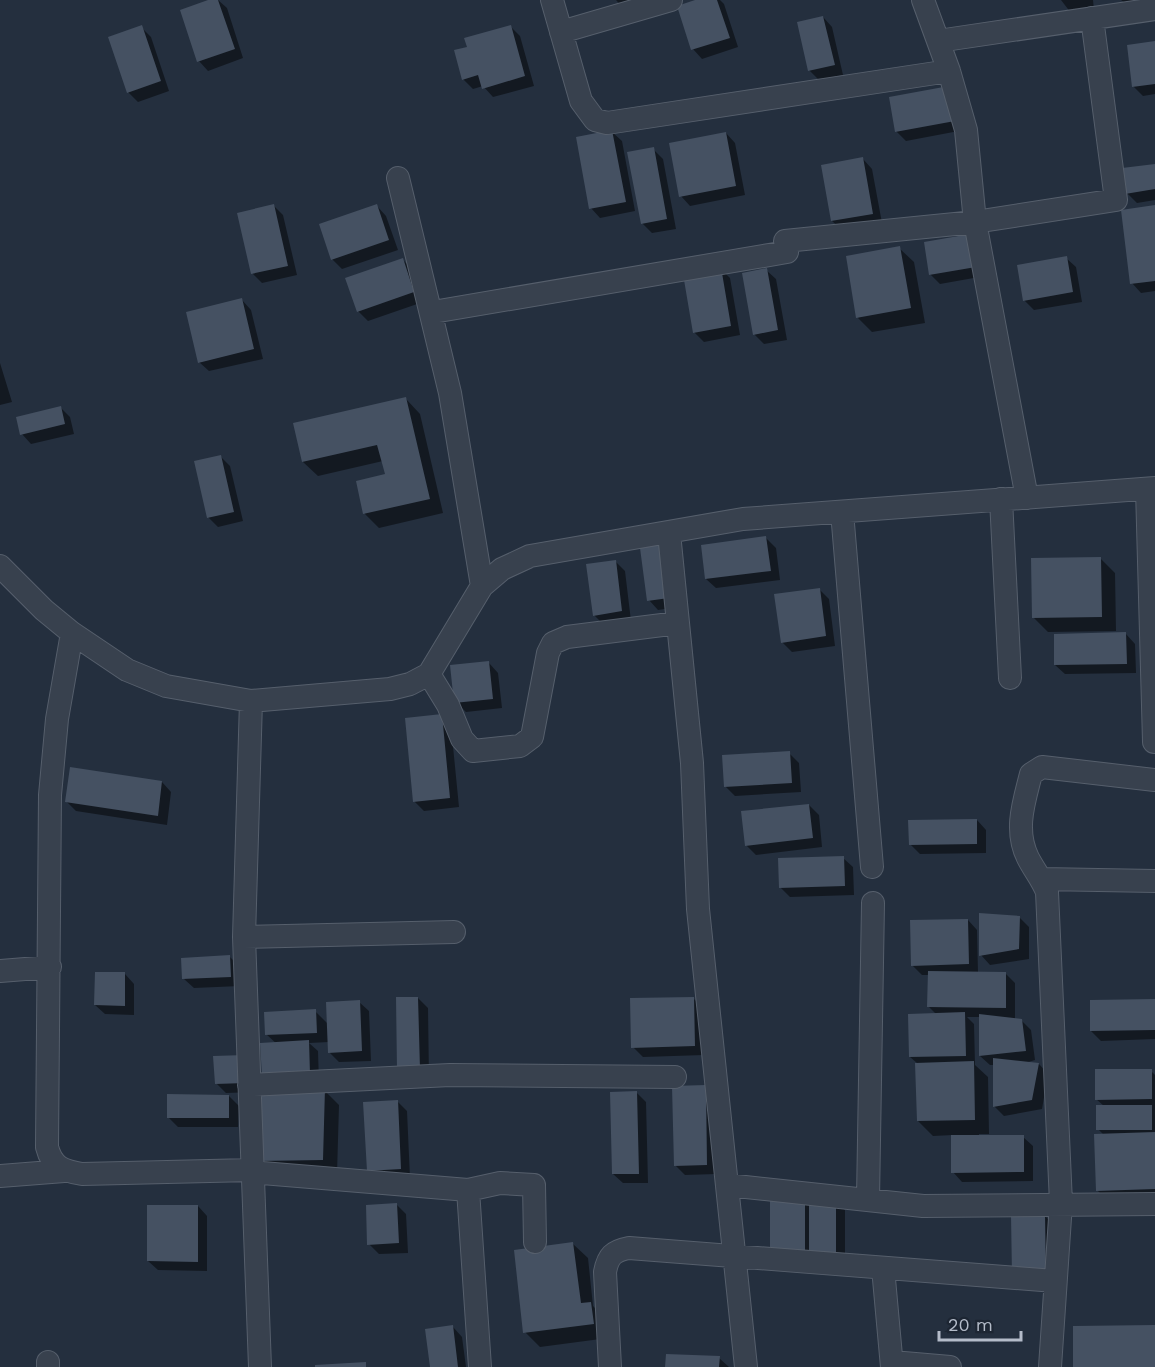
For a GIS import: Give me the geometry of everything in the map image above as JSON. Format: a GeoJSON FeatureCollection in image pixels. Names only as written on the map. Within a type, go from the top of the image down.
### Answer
{"type":"FeatureCollection","features":[{"type":"Feature","properties":{"kind":"street"},"geometry":{"type":"LineString","coordinates":[[552,0],[581,101],[595,120],[607,123],[949,71]]}},
{"type":"Feature","properties":{"kind":"street"},"geometry":{"type":"LineString","coordinates":[[561,32],[671,0]]}},
{"type":"Feature","properties":{"kind":"street"},"geometry":{"type":"LineString","coordinates":[[923,0],[949,71],[966,130],[975,222],[1027,498]]}},
{"type":"Feature","properties":{"kind":"street"},"geometry":{"type":"LineString","coordinates":[[938,40],[1155,9]]}},
{"type":"Feature","properties":{"kind":"street"},"geometry":{"type":"LineString","coordinates":[[433,312],[786,247],[975,222],[1116,200],[1092,18]]}},
{"type":"Feature","properties":{"kind":"street"},"geometry":{"type":"LineString","coordinates":[[398,178],[433,312],[450,393],[482,586]]}},
{"type":"Feature","properties":{"kind":"street"},"geometry":{"type":"LineString","coordinates":[[0,566],[44,610],[72,633],[127,670],[166,686],[251,701],[390,689],[410,684],[429,674],[482,586],[502,569],[531,556],[743,519],[1151,489],[1154,742]]}},
{"type":"Feature","properties":{"kind":"street"},"geometry":{"type":"LineString","coordinates":[[1001,499],[1010,678]]}},
{"type":"Feature","properties":{"kind":"street"},"geometry":{"type":"LineString","coordinates":[[842,512],[872,867]]}},
{"type":"Feature","properties":{"kind":"street"},"geometry":{"type":"LineString","coordinates":[[669,533],[692,763],[698,909],[746,1367]]}},
{"type":"Feature","properties":{"kind":"street"},"geometry":{"type":"LineString","coordinates":[[429,674],[448,705],[462,739],[473,751],[520,746],[532,737],[548,653],[553,643],[567,637],[678,623]]}},
{"type":"Feature","properties":{"kind":"street"},"geometry":{"type":"LineString","coordinates":[[64,1171],[55,1165],[47,1148],[50,795],[57,719],[72,633]]}},
{"type":"Feature","properties":{"kind":"street"},"geometry":{"type":"LineString","coordinates":[[251,701],[244,937],[260,1367]]}},
{"type":"Feature","properties":{"kind":"street"},"geometry":{"type":"LineString","coordinates":[[1050,1367],[1061,1203],[1047,892],[1042,879],[1028,857],[1022,837],[1020,816],[1031,774],[1042,767],[1155,780]]}},
{"type":"Feature","properties":{"kind":"street"},"geometry":{"type":"LineString","coordinates":[[1042,879],[1155,881]]}},
{"type":"Feature","properties":{"kind":"street"},"geometry":{"type":"LineString","coordinates":[[868,1199],[873,903]]}},
{"type":"Feature","properties":{"kind":"street"},"geometry":{"type":"LineString","coordinates":[[244,937],[454,933]]}},
{"type":"Feature","properties":{"kind":"street"},"geometry":{"type":"LineString","coordinates":[[0,971],[50,967]]}},
{"type":"Feature","properties":{"kind":"street"},"geometry":{"type":"LineString","coordinates":[[249,1085],[450,1075],[675,1077]]}},
{"type":"Feature","properties":{"kind":"street"},"geometry":{"type":"LineString","coordinates":[[0,1176],[64,1171],[115,1174],[252,1170],[262,1173],[468,1190],[500,1183],[534,1185],[534,1242]]}},
{"type":"Feature","properties":{"kind":"street"},"geometry":{"type":"LineString","coordinates":[[728,1185],[923,1206],[991,1207],[1061,1203],[1155,1204]]}},
{"type":"Feature","properties":{"kind":"street"},"geometry":{"type":"LineString","coordinates":[[468,1190],[480,1367]]}},
{"type":"Feature","properties":{"kind":"street"},"geometry":{"type":"LineString","coordinates":[[610,1367],[605,1272],[608,1258],[617,1250],[629,1248],[1056,1281]]}},
{"type":"Feature","properties":{"kind":"street"},"geometry":{"type":"LineString","coordinates":[[883,1268],[892,1365],[950,1367]]}},
{"type":"Feature","properties":{"kind":"building"},"geometry":{"type":"Polygon","coordinates":[[[208,0],[218,0],[235,49],[197,62],[180,10],[208,0]]]}},
{"type":"Feature","properties":{"kind":"building"},"geometry":{"type":"Polygon","coordinates":[[[695,0],[717,0],[730,38],[691,50],[677,6],[695,0]]]}},
{"type":"Feature","properties":{"kind":"building"},"geometry":{"type":"Polygon","coordinates":[[[823,16],[835,65],[808,71],[797,22],[823,16]]]}},
{"type":"Feature","properties":{"kind":"building"},"geometry":{"type":"Polygon","coordinates":[[[142,25],[161,81],[127,93],[108,37],[142,25]]]}},
{"type":"Feature","properties":{"kind":"building"},"geometry":{"type":"Polygon","coordinates":[[[511,25],[525,76],[482,89],[478,75],[462,80],[454,50],[467,47],[464,38],[511,25]]]}},
{"type":"Feature","properties":{"kind":"building"},"geometry":{"type":"Polygon","coordinates":[[[1155,41],[1155,84],[1132,87],[1127,45],[1155,41]]]}},
{"type":"Feature","properties":{"kind":"building"},"geometry":{"type":"Polygon","coordinates":[[[949,86],[955,121],[895,132],[889,97],[949,86]]]}},
{"type":"Feature","properties":{"kind":"building"},"geometry":{"type":"Polygon","coordinates":[[[612,130],[626,202],[589,209],[576,137],[612,130]]]}},
{"type":"Feature","properties":{"kind":"building"},"geometry":{"type":"Polygon","coordinates":[[[726,132],[736,186],[679,197],[669,143],[726,132]]]}},
{"type":"Feature","properties":{"kind":"building"},"geometry":{"type":"Polygon","coordinates":[[[654,147],[667,219],[641,224],[627,152],[654,147]]]}},
{"type":"Feature","properties":{"kind":"building"},"geometry":{"type":"Polygon","coordinates":[[[863,157],[873,214],[831,221],[821,165],[863,157]]]}},
{"type":"Feature","properties":{"kind":"building"},"geometry":{"type":"Polygon","coordinates":[[[1155,164],[1155,189],[1125,194],[1122,168],[1155,164]]]}},
{"type":"Feature","properties":{"kind":"building"},"geometry":{"type":"Polygon","coordinates":[[[274,204],[288,266],[251,274],[237,213],[274,204]]]}},
{"type":"Feature","properties":{"kind":"building"},"geometry":{"type":"Polygon","coordinates":[[[377,204],[389,240],[331,260],[319,224],[377,204]]]}},
{"type":"Feature","properties":{"kind":"building"},"geometry":{"type":"Polygon","coordinates":[[[1155,205],[1155,281],[1130,284],[1121,210],[1155,205]]]}},
{"type":"Feature","properties":{"kind":"building"},"geometry":{"type":"Polygon","coordinates":[[[970,234],[976,267],[929,275],[924,242],[970,234]]]}},
{"type":"Feature","properties":{"kind":"building"},"geometry":{"type":"Polygon","coordinates":[[[900,246],[911,308],[856,318],[846,256],[900,246]]]}},
{"type":"Feature","properties":{"kind":"building"},"geometry":{"type":"Polygon","coordinates":[[[1067,256],[1073,292],[1023,301],[1017,265],[1067,256]]]}},
{"type":"Feature","properties":{"kind":"building"},"geometry":{"type":"Polygon","coordinates":[[[403,258],[414,292],[357,312],[345,278],[403,258]]]}},
{"type":"Feature","properties":{"kind":"building"},"geometry":{"type":"Polygon","coordinates":[[[721,267],[731,326],[693,333],[683,274],[721,267]]]}},
{"type":"Feature","properties":{"kind":"building"},"geometry":{"type":"Polygon","coordinates":[[[767,268],[778,330],[753,335],[742,273],[767,268]]]}},
{"type":"Feature","properties":{"kind":"building"},"geometry":{"type":"Polygon","coordinates":[[[242,298],[254,349],[198,363],[186,312],[242,298]]]}},
{"type":"Feature","properties":{"kind":"building"},"geometry":{"type":"Polygon","coordinates":[[[406,397],[430,499],[363,514],[356,481],[385,474],[377,445],[302,462],[293,423],[406,397]]]}},
{"type":"Feature","properties":{"kind":"building"},"geometry":{"type":"Polygon","coordinates":[[[61,406],[65,424],[20,435],[16,417],[61,406]]]}},
{"type":"Feature","properties":{"kind":"building"},"geometry":{"type":"Polygon","coordinates":[[[221,455],[234,512],[207,518],[194,461],[221,455]]]}},
{"type":"Feature","properties":{"kind":"building"},"geometry":{"type":"Polygon","coordinates":[[[766,536],[771,571],[705,579],[701,545],[766,536]]]}},
{"type":"Feature","properties":{"kind":"building"},"geometry":{"type":"Polygon","coordinates":[[[663,544],[669,598],[647,601],[640,548],[663,544]]]}},
{"type":"Feature","properties":{"kind":"building"},"geometry":{"type":"Polygon","coordinates":[[[1101,557],[1102,617],[1032,618],[1031,558],[1101,557]]]}},
{"type":"Feature","properties":{"kind":"building"},"geometry":{"type":"Polygon","coordinates":[[[616,560],[622,611],[593,616],[586,564],[616,560]]]}},
{"type":"Feature","properties":{"kind":"building"},"geometry":{"type":"Polygon","coordinates":[[[820,588],[826,636],[781,643],[774,594],[820,588]]]}},
{"type":"Feature","properties":{"kind":"building"},"geometry":{"type":"Polygon","coordinates":[[[1126,632],[1127,664],[1054,665],[1054,634],[1126,632]]]}},
{"type":"Feature","properties":{"kind":"building"},"geometry":{"type":"Polygon","coordinates":[[[489,661],[493,699],[454,703],[450,665],[489,661]]]}},
{"type":"Feature","properties":{"kind":"building"},"geometry":{"type":"Polygon","coordinates":[[[442,714],[450,798],[413,802],[405,718],[442,714]]]}},
{"type":"Feature","properties":{"kind":"building"},"geometry":{"type":"Polygon","coordinates":[[[790,751],[792,783],[724,787],[722,755],[790,751]]]}},
{"type":"Feature","properties":{"kind":"building"},"geometry":{"type":"Polygon","coordinates":[[[70,767],[162,781],[158,816],[65,802],[70,767]]]}},
{"type":"Feature","properties":{"kind":"building"},"geometry":{"type":"Polygon","coordinates":[[[809,804],[813,838],[745,846],[741,811],[809,804]]]}},
{"type":"Feature","properties":{"kind":"building"},"geometry":{"type":"Polygon","coordinates":[[[977,819],[977,844],[909,845],[908,820],[977,819]]]}},
{"type":"Feature","properties":{"kind":"building"},"geometry":{"type":"Polygon","coordinates":[[[844,856],[845,886],[779,888],[778,858],[844,856]]]}},
{"type":"Feature","properties":{"kind":"building"},"geometry":{"type":"Polygon","coordinates":[[[979,913],[1020,916],[1019,949],[979,956],[979,913]]]}},
{"type":"Feature","properties":{"kind":"building"},"geometry":{"type":"Polygon","coordinates":[[[968,919],[969,964],[911,966],[910,920],[968,919]]]}},
{"type":"Feature","properties":{"kind":"building"},"geometry":{"type":"Polygon","coordinates":[[[230,955],[231,977],[182,979],[181,958],[230,955]]]}},
{"type":"Feature","properties":{"kind":"building"},"geometry":{"type":"Polygon","coordinates":[[[928,971],[1006,972],[1006,1008],[927,1007],[928,971]]]}},
{"type":"Feature","properties":{"kind":"building"},"geometry":{"type":"Polygon","coordinates":[[[95,972],[125,972],[125,1006],[94,1005],[95,972]]]}},
{"type":"Feature","properties":{"kind":"building"},"geometry":{"type":"Polygon","coordinates":[[[396,997],[418,997],[420,1069],[397,1070],[396,997]]]}},
{"type":"Feature","properties":{"kind":"building"},"geometry":{"type":"Polygon","coordinates":[[[694,997],[695,1046],[631,1048],[630,998],[694,997]]]}},
{"type":"Feature","properties":{"kind":"building"},"geometry":{"type":"Polygon","coordinates":[[[1155,999],[1155,1030],[1090,1031],[1090,1000],[1155,999]]]}},
{"type":"Feature","properties":{"kind":"building"},"geometry":{"type":"Polygon","coordinates":[[[360,1000],[362,1051],[328,1053],[326,1002],[360,1000]]]}},
{"type":"Feature","properties":{"kind":"building"},"geometry":{"type":"Polygon","coordinates":[[[316,1009],[317,1033],[265,1035],[264,1012],[316,1009]]]}},
{"type":"Feature","properties":{"kind":"building"},"geometry":{"type":"Polygon","coordinates":[[[965,1012],[966,1056],[909,1057],[908,1014],[965,1012]]]}},
{"type":"Feature","properties":{"kind":"building"},"geometry":{"type":"Polygon","coordinates":[[[979,1014],[1022,1019],[1026,1051],[979,1056],[979,1014]]]}},
{"type":"Feature","properties":{"kind":"building"},"geometry":{"type":"Polygon","coordinates":[[[309,1040],[310,1074],[262,1076],[260,1043],[309,1040]]]}},
{"type":"Feature","properties":{"kind":"building"},"geometry":{"type":"Polygon","coordinates":[[[245,1055],[246,1083],[215,1084],[213,1056],[245,1055]]]}},
{"type":"Feature","properties":{"kind":"building"},"geometry":{"type":"Polygon","coordinates":[[[993,1058],[1039,1063],[1032,1100],[993,1107],[993,1058]]]}},
{"type":"Feature","properties":{"kind":"building"},"geometry":{"type":"Polygon","coordinates":[[[974,1061],[975,1120],[917,1121],[915,1063],[974,1061]]]}},
{"type":"Feature","properties":{"kind":"building"},"geometry":{"type":"Polygon","coordinates":[[[1095,1069],[1152,1069],[1152,1099],[1095,1100],[1095,1069]]]}},
{"type":"Feature","properties":{"kind":"building"},"geometry":{"type":"Polygon","coordinates":[[[706,1085],[707,1165],[674,1166],[672,1086],[706,1085]]]}},
{"type":"Feature","properties":{"kind":"building"},"geometry":{"type":"Polygon","coordinates":[[[325,1088],[323,1160],[258,1161],[256,1089],[325,1088]]]}},
{"type":"Feature","properties":{"kind":"building"},"geometry":{"type":"Polygon","coordinates":[[[637,1091],[639,1174],[612,1174],[610,1092],[637,1091]]]}},
{"type":"Feature","properties":{"kind":"building"},"geometry":{"type":"Polygon","coordinates":[[[167,1094],[229,1095],[229,1118],[167,1118],[167,1094]]]}},
{"type":"Feature","properties":{"kind":"building"},"geometry":{"type":"Polygon","coordinates":[[[398,1100],[401,1169],[367,1171],[363,1102],[398,1100]]]}},
{"type":"Feature","properties":{"kind":"building"},"geometry":{"type":"Polygon","coordinates":[[[1096,1105],[1152,1105],[1152,1130],[1096,1130],[1096,1105]]]}},
{"type":"Feature","properties":{"kind":"building"},"geometry":{"type":"Polygon","coordinates":[[[1155,1132],[1155,1189],[1096,1191],[1094,1134],[1155,1132]]]}},
{"type":"Feature","properties":{"kind":"building"},"geometry":{"type":"Polygon","coordinates":[[[951,1135],[1024,1135],[1024,1172],[951,1173],[951,1135]]]}},
{"type":"Feature","properties":{"kind":"building"},"geometry":{"type":"Polygon","coordinates":[[[770,1198],[805,1198],[805,1256],[770,1257],[770,1198]]]}},
{"type":"Feature","properties":{"kind":"building"},"geometry":{"type":"Polygon","coordinates":[[[809,1199],[836,1199],[836,1259],[809,1259],[809,1199]]]}},
{"type":"Feature","properties":{"kind":"building"},"geometry":{"type":"Polygon","coordinates":[[[397,1203],[399,1243],[367,1245],[366,1205],[397,1203]]]}},
{"type":"Feature","properties":{"kind":"building"},"geometry":{"type":"Polygon","coordinates":[[[147,1205],[198,1205],[198,1262],[147,1261],[147,1205]]]}},
{"type":"Feature","properties":{"kind":"building"},"geometry":{"type":"Polygon","coordinates":[[[1045,1214],[1046,1274],[1012,1275],[1011,1215],[1045,1214]]]}},
{"type":"Feature","properties":{"kind":"building"},"geometry":{"type":"Polygon","coordinates":[[[573,1242],[581,1303],[591,1302],[594,1324],[523,1333],[514,1250],[573,1242]]]}},
{"type":"Feature","properties":{"kind":"building"},"geometry":{"type":"Polygon","coordinates":[[[453,1325],[458,1367],[430,1367],[425,1329],[453,1325]]]}},
{"type":"Feature","properties":{"kind":"building"},"geometry":{"type":"Polygon","coordinates":[[[1155,1325],[1155,1367],[1073,1367],[1073,1326],[1155,1325]]]}},
{"type":"Feature","properties":{"kind":"building"},"geometry":{"type":"Polygon","coordinates":[[[666,1354],[720,1356],[719,1367],[665,1367],[666,1354]]]}},
{"type":"Feature","properties":{"kind":"building"},"geometry":{"type":"Polygon","coordinates":[[[366,1362],[366,1367],[315,1367],[315,1365],[366,1362]]]}}]}
